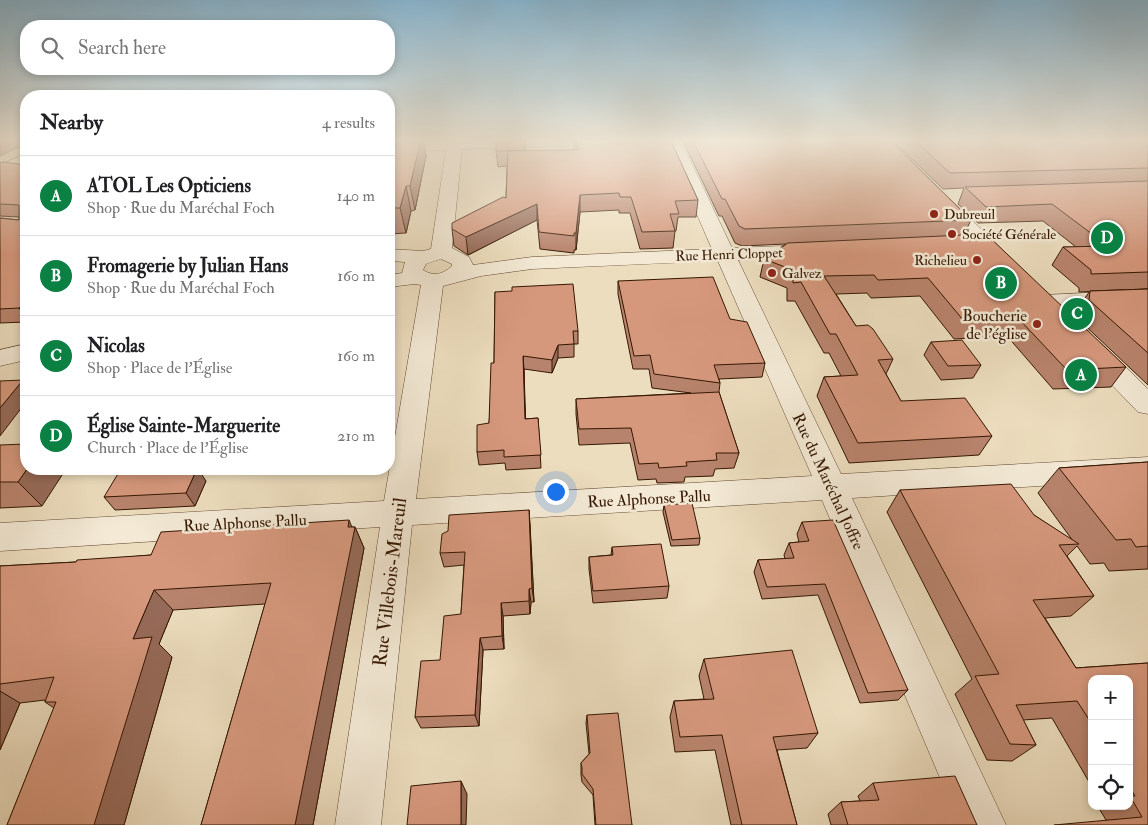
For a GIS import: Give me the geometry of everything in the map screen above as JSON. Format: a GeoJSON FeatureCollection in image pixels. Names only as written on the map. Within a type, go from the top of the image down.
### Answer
{"type":"FeatureCollection","features":[{"type":"Feature","properties":{"kind":"street","name":"Rue Villebois-Mareuil"},"geometry":{"type":"LineString","coordinates":[[358,825],[397,513],[437,267],[449,178]]}},
{"type":"Feature","properties":{"kind":"street","name":"Rue du Maréchal Joffre"},"geometry":{"type":"LineString","coordinates":[[689,178],[832,487],[983,825]]}},
{"type":"Feature","properties":{"kind":"street"},"geometry":{"type":"LineString","coordinates":[[960,196],[933,192],[1148,405]]}},
{"type":"Feature","properties":{"kind":"street"},"geometry":{"type":"LineString","coordinates":[[961,245],[986,244]]}},
{"type":"Feature","properties":{"kind":"street","name":"Rue Henri Cloppet"},"geometry":{"type":"LineString","coordinates":[[395,256],[437,267],[481,270],[532,263],[831,250]]}},
{"type":"Feature","properties":{"kind":"street"},"geometry":{"type":"LineString","coordinates":[[395,279],[437,267]]}},
{"type":"Feature","properties":{"kind":"street"},"geometry":{"type":"LineString","coordinates":[[1032,289],[1148,297]]}},
{"type":"Feature","properties":{"kind":"street"},"geometry":{"type":"LineString","coordinates":[[0,358],[20,353]]}},
{"type":"Feature","properties":{"kind":"street","name":"Rue Alphonse Pallu"},"geometry":{"type":"LineString","coordinates":[[0,537],[1148,468]]}},
{"type":"Feature","properties":{"kind":"building"},"geometry":{"type":"Polygon","coordinates":[[[0,178],[20,178],[19,308],[0,309],[0,218],[19,220],[19,205],[0,204],[0,178]]]}},
{"type":"Feature","properties":{"kind":"building"},"geometry":{"type":"Polygon","coordinates":[[[395,178],[412,178],[410,186],[406,186],[400,208],[395,208],[395,178]]]}},
{"type":"Feature","properties":{"kind":"building"},"geometry":{"type":"Polygon","coordinates":[[[507,178],[688,178],[698,200],[675,201],[679,214],[670,214],[675,231],[642,232],[631,197],[620,197],[619,193],[580,195],[576,233],[574,233],[574,236],[539,232],[537,204],[466,237],[452,229],[452,223],[503,197],[506,198],[507,178]]]}},
{"type":"Feature","properties":{"kind":"building"},"geometry":{"type":"Polygon","coordinates":[[[711,178],[928,178],[971,220],[745,229],[739,226],[725,199],[722,199],[711,178]]]}},
{"type":"Feature","properties":{"kind":"building"},"geometry":{"type":"Polygon","coordinates":[[[1148,181],[1148,272],[1091,274],[1091,270],[1063,247],[1108,246],[1052,204],[986,207],[965,187],[1148,181]]]}},
{"type":"Feature","properties":{"kind":"building"},"geometry":{"type":"Polygon","coordinates":[[[986,234],[1126,367],[1067,370],[1018,318],[964,321],[928,278],[878,280],[874,275],[824,276],[856,326],[868,325],[873,329],[893,359],[878,360],[901,401],[965,398],[992,436],[858,443],[824,377],[858,375],[836,334],[830,334],[801,282],[793,283],[793,270],[764,259],[788,243],[986,234]]]}},
{"type":"Feature","properties":{"kind":"building"},"geometry":{"type":"Polygon","coordinates":[[[713,277],[730,319],[747,322],[765,363],[714,365],[720,383],[654,374],[650,355],[634,356],[618,281],[713,277]]]}},
{"type":"Feature","properties":{"kind":"building"},"geometry":{"type":"Polygon","coordinates":[[[573,284],[578,331],[573,331],[574,344],[558,345],[552,360],[523,356],[525,419],[538,418],[541,455],[504,457],[504,450],[477,452],[477,425],[489,423],[491,363],[494,363],[495,292],[512,291],[512,287],[573,284]]]}},
{"type":"Feature","properties":{"kind":"building"},"geometry":{"type":"Polygon","coordinates":[[[1148,289],[1148,353],[1089,300],[1090,291],[1148,289]]]}},
{"type":"Feature","properties":{"kind":"building"},"geometry":{"type":"Polygon","coordinates":[[[962,340],[981,365],[948,366],[931,342],[962,340]]]}},
{"type":"Feature","properties":{"kind":"building"},"geometry":{"type":"Polygon","coordinates":[[[20,380],[20,384],[0,408],[0,381],[20,380]]]}},
{"type":"Feature","properties":{"kind":"building"},"geometry":{"type":"Polygon","coordinates":[[[719,392],[739,453],[716,453],[717,460],[686,462],[687,466],[659,468],[658,463],[639,464],[631,428],[579,429],[576,399],[719,392]]]}},
{"type":"Feature","properties":{"kind":"building"},"geometry":{"type":"Polygon","coordinates":[[[20,444],[20,475],[23,475],[18,482],[0,482],[0,445],[20,444]]]}},
{"type":"Feature","properties":{"kind":"building"},"geometry":{"type":"Polygon","coordinates":[[[1148,462],[1148,546],[1136,547],[1131,539],[1116,540],[1059,468],[1148,462]]]}},
{"type":"Feature","properties":{"kind":"building"},"geometry":{"type":"Polygon","coordinates":[[[117,475],[194,475],[186,493],[104,497],[117,475]]]}},
{"type":"Feature","properties":{"kind":"building"},"geometry":{"type":"Polygon","coordinates":[[[1011,484],[1034,515],[1079,544],[1059,545],[1094,596],[1033,600],[1076,668],[1148,663],[1148,825],[1054,825],[1142,817],[1133,801],[1133,796],[1135,796],[1133,793],[1133,675],[1088,675],[1088,718],[1077,701],[1016,705],[1036,745],[1010,744],[975,676],[999,674],[900,490],[1011,484]]]}},
{"type":"Feature","properties":{"kind":"building"},"geometry":{"type":"Polygon","coordinates":[[[692,503],[700,538],[672,540],[664,505],[692,503]]]}},
{"type":"Feature","properties":{"kind":"building"},"geometry":{"type":"Polygon","coordinates":[[[529,510],[532,588],[529,589],[529,601],[501,603],[502,636],[480,638],[475,715],[415,717],[421,661],[440,660],[444,616],[461,614],[465,552],[440,553],[442,534],[448,531],[449,515],[529,510]]]}},
{"type":"Feature","properties":{"kind":"building"},"geometry":{"type":"Polygon","coordinates":[[[349,520],[348,527],[355,527],[295,825],[201,825],[271,583],[154,590],[133,639],[152,637],[94,825],[7,825],[56,702],[45,702],[54,677],[0,684],[0,566],[76,562],[77,560],[151,555],[161,532],[349,520]]]}},
{"type":"Feature","properties":{"kind":"building"},"geometry":{"type":"Polygon","coordinates":[[[833,520],[908,690],[868,693],[825,584],[767,587],[758,560],[794,558],[789,543],[809,541],[802,522],[833,520]]]}},
{"type":"Feature","properties":{"kind":"building"},"geometry":{"type":"Polygon","coordinates":[[[661,544],[669,586],[593,591],[589,557],[613,555],[612,547],[661,544]]]}},
{"type":"Feature","properties":{"kind":"building"},"geometry":{"type":"Polygon","coordinates":[[[792,650],[818,733],[773,737],[797,825],[742,825],[722,735],[680,737],[674,701],[714,699],[704,659],[792,650]]]}},
{"type":"Feature","properties":{"kind":"building"},"geometry":{"type":"Polygon","coordinates":[[[618,713],[632,825],[596,825],[593,789],[582,774],[581,763],[590,753],[587,715],[618,713]]]}},
{"type":"Feature","properties":{"kind":"building"},"geometry":{"type":"Polygon","coordinates":[[[955,776],[977,825],[848,825],[841,802],[879,800],[873,783],[955,776]]]}},
{"type":"Feature","properties":{"kind":"building"},"geometry":{"type":"Polygon","coordinates":[[[461,781],[461,825],[407,825],[411,786],[461,781]]]}},
{"type":"Feature","properties":{"kind":"place","name":"Dubreuil"},"geometry":{"type":"Point","coordinates":[934,214]}},
{"type":"Feature","properties":{"kind":"place","name":"Société Générale"},"geometry":{"type":"Point","coordinates":[952,234]}},
{"type":"Feature","properties":{"kind":"place","name":"Église Sainte-Marguerite"},"geometry":{"type":"Point","coordinates":[1107,238]}},
{"type":"Feature","properties":{"kind":"place","name":"Richelieu"},"geometry":{"type":"Point","coordinates":[977,260]}},
{"type":"Feature","properties":{"kind":"place","name":"Galvez"},"geometry":{"type":"Point","coordinates":[772,273]}},
{"type":"Feature","properties":{"kind":"place","name":"Fromagerie by Julian Hans"},"geometry":{"type":"Point","coordinates":[1001,283]}},
{"type":"Feature","properties":{"kind":"place","name":"Nicolas"},"geometry":{"type":"Point","coordinates":[1077,314]}},
{"type":"Feature","properties":{"kind":"place","name":"Boucherie de l'église"},"geometry":{"type":"Point","coordinates":[1037,324]}},
{"type":"Feature","properties":{"kind":"place","name":"ATOL Les Opticiens"},"geometry":{"type":"Point","coordinates":[1081,375]}}]}
